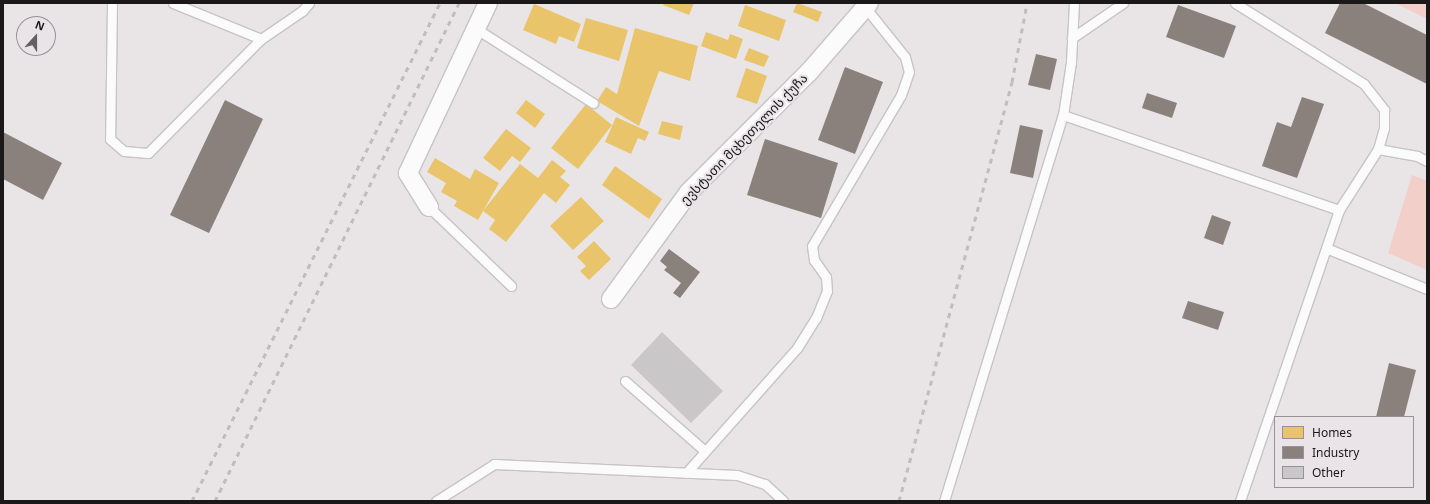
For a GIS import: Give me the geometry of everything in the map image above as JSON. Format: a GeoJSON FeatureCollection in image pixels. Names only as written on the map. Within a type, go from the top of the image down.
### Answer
{"type":"FeatureCollection","features":[{"type":"Feature","properties":{"kind":"street"},"geometry":{"type":"LineString","coordinates":[[429,206],[408,172],[488,3]]}},
{"type":"Feature","properties":{"kind":"street","name":"ევსტათი მცხეთელის ქუჩა"},"geometry":{"type":"LineString","coordinates":[[611,300],[689,192],[809,72],[867,5]]}},
{"type":"Feature","properties":{"kind":"lane"},"geometry":{"type":"LineString","coordinates":[[112,3],[110,139],[124,151],[148,153],[261,39],[302,11],[309,3]]}},
{"type":"Feature","properties":{"kind":"lane"},"geometry":{"type":"LineString","coordinates":[[173,3],[261,39]]}},
{"type":"Feature","properties":{"kind":"lane"},"geometry":{"type":"LineString","coordinates":[[944,501],[1064,115],[1074,3]]}},
{"type":"Feature","properties":{"kind":"lane"},"geometry":{"type":"LineString","coordinates":[[1072,38],[1123,3]]}},
{"type":"Feature","properties":{"kind":"lane"},"geometry":{"type":"LineString","coordinates":[[1235,3],[1364,84],[1384,110],[1384,128],[1378,149],[1339,210],[1240,501]]}},
{"type":"Feature","properties":{"kind":"lane"},"geometry":{"type":"LineString","coordinates":[[686,473],[797,348],[816,318],[826,291],[826,277],[814,260],[812,246],[901,95],[909,72],[905,57],[867,5]]}},
{"type":"Feature","properties":{"kind":"lane"},"geometry":{"type":"LineString","coordinates":[[475,28],[593,103]]}},
{"type":"Feature","properties":{"kind":"lane"},"geometry":{"type":"LineString","coordinates":[[1064,115],[1339,210]]}},
{"type":"Feature","properties":{"kind":"lane"},"geometry":{"type":"LineString","coordinates":[[1378,149],[1427,161]]}},
{"type":"Feature","properties":{"kind":"lane"},"geometry":{"type":"LineString","coordinates":[[429,206],[511,286]]}},
{"type":"Feature","properties":{"kind":"lane"},"geometry":{"type":"LineString","coordinates":[[1326,248],[1427,289]]}},
{"type":"Feature","properties":{"kind":"lane"},"geometry":{"type":"LineString","coordinates":[[626,381],[705,451]]}},
{"type":"Feature","properties":{"kind":"lane"},"geometry":{"type":"LineString","coordinates":[[436,501],[494,464],[737,475],[765,484],[783,501]]}},
{"type":"Feature","properties":{"kind":"shaded area"},"geometry":{"type":"Polygon","coordinates":[[[1395,3],[1427,3],[1427,19],[1395,3]]]}},
{"type":"Feature","properties":{"kind":"shaded area"},"geometry":{"type":"Polygon","coordinates":[[[1412,175],[1427,181],[1427,270],[1388,253],[1412,175]]]}},
{"type":"Feature","properties":{"kind":"building: Homes"},"geometry":{"type":"Polygon","coordinates":[[[664,3],[694,3],[689,15],[663,5],[664,3]]]}},
{"type":"Feature","properties":{"kind":"building: Homes"},"geometry":{"type":"Polygon","coordinates":[[[797,3],[822,12],[818,22],[793,12],[797,3]]]}},
{"type":"Feature","properties":{"kind":"building: Homes"},"geometry":{"type":"Polygon","coordinates":[[[534,4],[581,24],[574,42],[559,36],[556,44],[523,30],[534,4]]]}},
{"type":"Feature","properties":{"kind":"building: Homes"},"geometry":{"type":"Polygon","coordinates":[[[745,5],[786,20],[779,41],[738,26],[745,5]]]}},
{"type":"Feature","properties":{"kind":"building: Homes"},"geometry":{"type":"Polygon","coordinates":[[[586,18],[628,30],[619,61],[577,48],[586,18]]]}},
{"type":"Feature","properties":{"kind":"building: Homes"},"geometry":{"type":"Polygon","coordinates":[[[635,28],[698,46],[690,81],[659,71],[639,126],[597,101],[606,87],[617,94],[635,28]]]}},
{"type":"Feature","properties":{"kind":"building: Homes"},"geometry":{"type":"Polygon","coordinates":[[[706,32],[728,40],[730,34],[743,39],[736,59],[701,46],[706,32]]]}},
{"type":"Feature","properties":{"kind":"building: Homes"},"geometry":{"type":"Polygon","coordinates":[[[749,48],[769,56],[764,67],[744,60],[749,48]]]}},
{"type":"Feature","properties":{"kind":"building: Homes"},"geometry":{"type":"Polygon","coordinates":[[[746,68],[767,76],[757,104],[736,97],[746,68]]]}},
{"type":"Feature","properties":{"kind":"building: Homes"},"geometry":{"type":"Polygon","coordinates":[[[526,100],[545,114],[535,128],[516,113],[526,100]]]}},
{"type":"Feature","properties":{"kind":"building: Homes"},"geometry":{"type":"Polygon","coordinates":[[[586,104],[612,125],[578,169],[551,148],[586,104]]]}},
{"type":"Feature","properties":{"kind":"building: Homes"},"geometry":{"type":"Polygon","coordinates":[[[616,117],[649,132],[645,141],[638,138],[631,154],[605,142],[616,117]]]}},
{"type":"Feature","properties":{"kind":"building: Homes"},"geometry":{"type":"Polygon","coordinates":[[[662,121],[683,126],[680,140],[658,134],[662,121]]]}},
{"type":"Feature","properties":{"kind":"building: Homes"},"geometry":{"type":"Polygon","coordinates":[[[506,129],[531,148],[520,162],[512,156],[500,171],[483,158],[506,129]]]}},
{"type":"Feature","properties":{"kind":"building: Homes"},"geometry":{"type":"Polygon","coordinates":[[[435,158],[470,179],[475,169],[499,183],[478,220],[454,206],[457,201],[441,192],[446,183],[427,172],[435,158]]]}},
{"type":"Feature","properties":{"kind":"building: Homes"},"geometry":{"type":"Polygon","coordinates":[[[552,160],[566,171],[560,177],[570,185],[556,203],[544,193],[506,242],[489,229],[495,220],[483,211],[520,164],[538,178],[552,160]]]}},
{"type":"Feature","properties":{"kind":"building: Homes"},"geometry":{"type":"Polygon","coordinates":[[[615,166],[662,199],[649,219],[602,185],[615,166]]]}},
{"type":"Feature","properties":{"kind":"building: Homes"},"geometry":{"type":"Polygon","coordinates":[[[581,197],[604,221],[573,250],[550,226],[581,197]]]}},
{"type":"Feature","properties":{"kind":"building: Homes"},"geometry":{"type":"Polygon","coordinates":[[[594,241],[611,259],[589,280],[580,271],[586,266],[577,257],[594,241]]]}},
{"type":"Feature","properties":{"kind":"building: Industry"},"geometry":{"type":"Polygon","coordinates":[[[1340,3],[1363,3],[1427,35],[1427,84],[1325,33],[1340,3]]]}},
{"type":"Feature","properties":{"kind":"building: Industry"},"geometry":{"type":"Polygon","coordinates":[[[1178,5],[1236,26],[1224,58],[1166,37],[1178,5]]]}},
{"type":"Feature","properties":{"kind":"building: Industry"},"geometry":{"type":"Polygon","coordinates":[[[1036,54],[1057,59],[1050,90],[1028,85],[1036,54]]]}},
{"type":"Feature","properties":{"kind":"building: Industry"},"geometry":{"type":"Polygon","coordinates":[[[845,67],[883,82],[855,154],[818,140],[845,67]]]}},
{"type":"Feature","properties":{"kind":"building: Industry"},"geometry":{"type":"Polygon","coordinates":[[[1147,93],[1177,103],[1172,118],[1142,108],[1147,93]]]}},
{"type":"Feature","properties":{"kind":"building: Industry"},"geometry":{"type":"Polygon","coordinates":[[[1302,97],[1324,104],[1297,178],[1262,166],[1277,122],[1291,127],[1302,97]]]}},
{"type":"Feature","properties":{"kind":"building: Industry"},"geometry":{"type":"Polygon","coordinates":[[[225,100],[263,119],[209,233],[170,215],[225,100]]]}},
{"type":"Feature","properties":{"kind":"building: Industry"},"geometry":{"type":"Polygon","coordinates":[[[1020,125],[1043,130],[1033,178],[1010,173],[1020,125]]]}},
{"type":"Feature","properties":{"kind":"building: Industry"},"geometry":{"type":"Polygon","coordinates":[[[3,132],[62,163],[43,200],[3,179],[3,132]]]}},
{"type":"Feature","properties":{"kind":"building: Industry"},"geometry":{"type":"Polygon","coordinates":[[[765,139],[838,163],[821,218],[747,195],[765,139]]]}},
{"type":"Feature","properties":{"kind":"building: Industry"},"geometry":{"type":"Polygon","coordinates":[[[1212,215],[1231,222],[1223,245],[1204,238],[1212,215]]]}},
{"type":"Feature","properties":{"kind":"building: Industry"},"geometry":{"type":"Polygon","coordinates":[[[669,249],[700,272],[680,298],[673,293],[681,283],[664,270],[667,267],[660,261],[669,249]]]}},
{"type":"Feature","properties":{"kind":"building: Industry"},"geometry":{"type":"Polygon","coordinates":[[[1188,301],[1224,312],[1218,330],[1182,318],[1188,301]]]}},
{"type":"Feature","properties":{"kind":"building: Industry"},"geometry":{"type":"Polygon","coordinates":[[[1389,363],[1416,370],[1404,416],[1376,416],[1389,363]]]}},
{"type":"Feature","properties":{"kind":"building: Other"},"geometry":{"type":"Polygon","coordinates":[[[662,332],[723,391],[691,423],[631,365],[662,332]]]}},
{"type":"Feature","properties":{"kind":"railway"},"geometry":{"type":"LineString","coordinates":[[192,501],[440,3]]}},
{"type":"Feature","properties":{"kind":"railway"},"geometry":{"type":"LineString","coordinates":[[215,501],[459,3]]}},
{"type":"Feature","properties":{"kind":"railway"},"geometry":{"type":"LineString","coordinates":[[899,501],[1012,82],[1027,3]]}}]}
